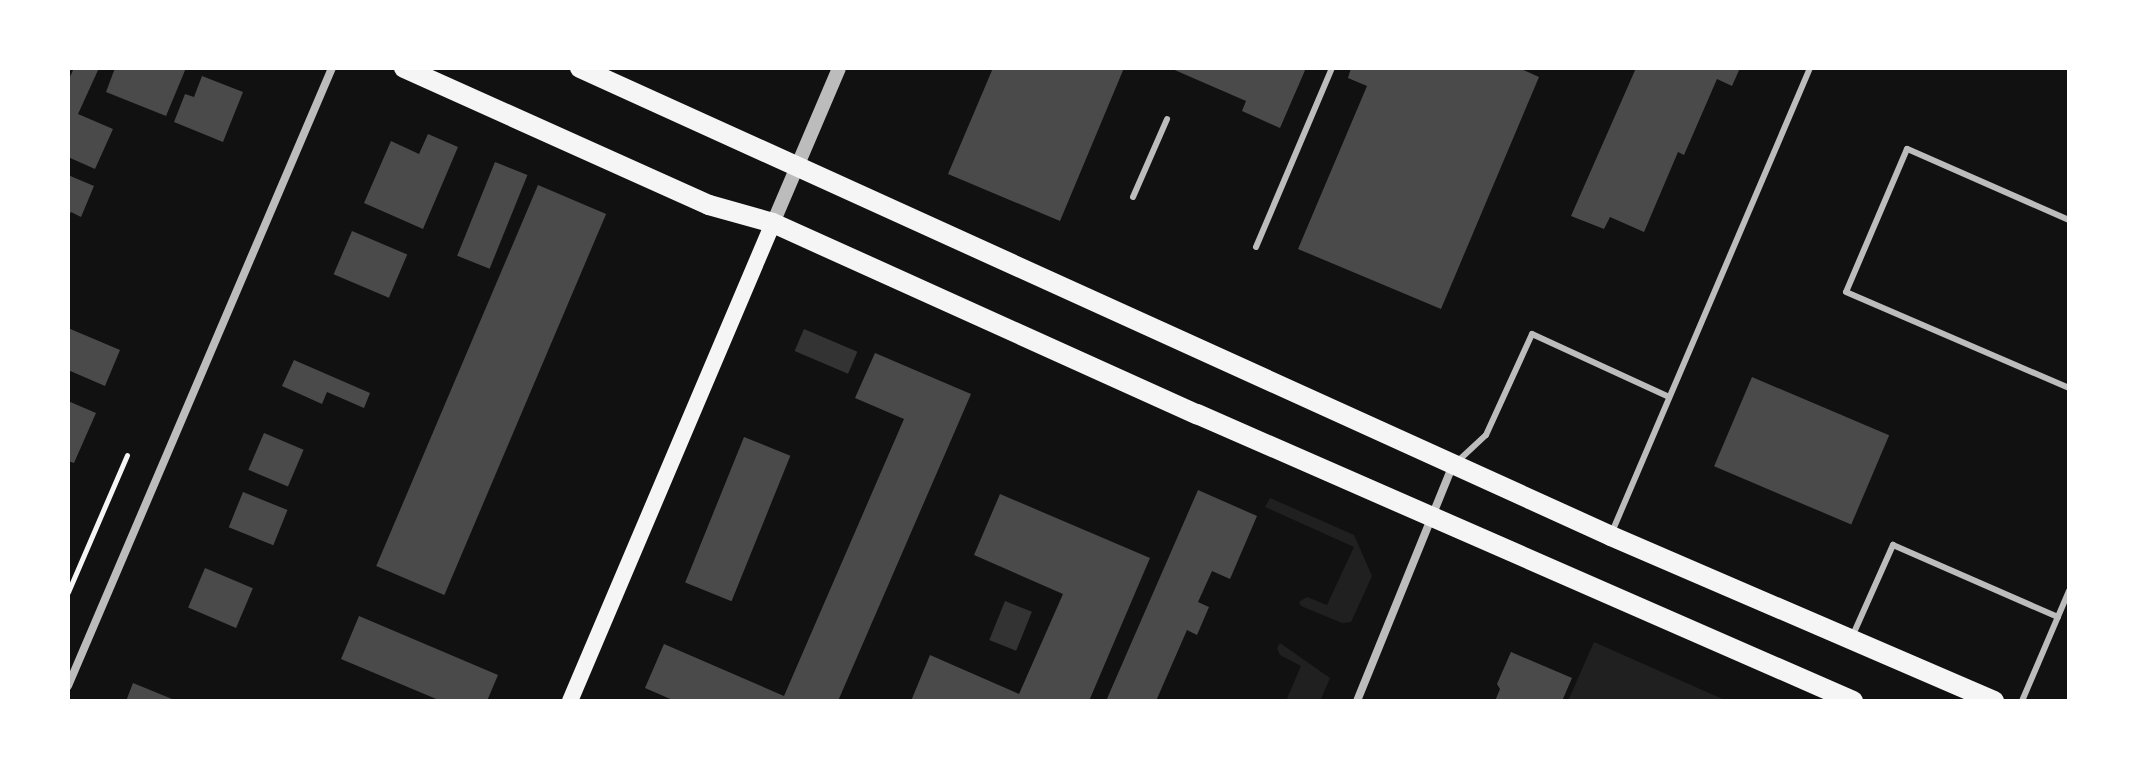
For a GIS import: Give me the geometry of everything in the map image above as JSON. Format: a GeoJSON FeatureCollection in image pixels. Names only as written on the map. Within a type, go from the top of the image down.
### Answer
{"type":"FeatureCollection","features":[{"type":"Feature","properties":{"kind":"main road"},"geometry":{"type":"LineString","coordinates":[[404,68],[709,205],[773,223],[1853,701]]}},
{"type":"Feature","properties":{"kind":"main road"},"geometry":{"type":"LineString","coordinates":[[580,68],[1611,536],[1994,701]]}},
{"type":"Feature","properties":{"kind":"main road"},"geometry":{"type":"LineString","coordinates":[[570,701],[773,223]]}},
{"type":"Feature","properties":{"kind":"street"},"geometry":{"type":"LineString","coordinates":[[68,686],[332,68]]}},
{"type":"Feature","properties":{"kind":"street"},"geometry":{"type":"LineString","coordinates":[[773,223],[839,68]]}},
{"type":"Feature","properties":{"kind":"street"},"geometry":{"type":"LineString","coordinates":[[1357,701],[1453,465]]}},
{"type":"Feature","properties":{"kind":"lane"},"geometry":{"type":"LineString","coordinates":[[1256,247],[1332,68]]}},
{"type":"Feature","properties":{"kind":"lane"},"geometry":{"type":"LineString","coordinates":[[1611,536],[1810,68]]}},
{"type":"Feature","properties":{"kind":"lane"},"geometry":{"type":"LineString","coordinates":[[1133,197],[1167,119]]}},
{"type":"Feature","properties":{"kind":"lane"},"geometry":{"type":"LineString","coordinates":[[2069,220],[1907,149],[1846,292],[2069,388]]}},
{"type":"Feature","properties":{"kind":"lane"},"geometry":{"type":"LineString","coordinates":[[1453,465],[1486,435],[1532,334],[1669,397]]}},
{"type":"Feature","properties":{"kind":"lane"},"geometry":{"type":"LineString","coordinates":[[1852,639],[1893,545],[2058,617]]}},
{"type":"Feature","properties":{"kind":"lane"},"geometry":{"type":"LineString","coordinates":[[2022,701],[2069,591]]}},
{"type":"Feature","properties":{"kind":"path"},"geometry":{"type":"LineString","coordinates":[[68,592],[127,455]]}},
{"type":"Feature","properties":{"kind":"shaded area"},"geometry":{"type":"Polygon","coordinates":[[[804,329],[857,352],[848,374],[795,351],[804,329]]]}},
{"type":"Feature","properties":{"kind":"shaded area"},"geometry":{"type":"Polygon","coordinates":[[[1270,498],[1354,535],[1372,576],[1351,622],[1342,623],[1301,606],[1299,602],[1307,597],[1327,605],[1354,547],[1265,507],[1270,498]]]}},
{"type":"Feature","properties":{"kind":"shaded area"},"geometry":{"type":"Polygon","coordinates":[[[1005,601],[1032,612],[1016,651],[989,640],[1005,601]]]}},
{"type":"Feature","properties":{"kind":"shaded area"},"geometry":{"type":"Polygon","coordinates":[[[1594,642],[1727,701],[1568,701],[1594,642]]]}},
{"type":"Feature","properties":{"kind":"shaded area"},"geometry":{"type":"Polygon","coordinates":[[[1280,643],[1330,678],[1320,701],[1286,701],[1301,666],[1280,655],[1277,648],[1280,643]]]}},
{"type":"Feature","properties":{"kind":"building"},"geometry":{"type":"Polygon","coordinates":[[[74,68],[99,68],[78,114],[113,129],[95,169],[68,157],[68,81],[74,68]]]}},
{"type":"Feature","properties":{"kind":"building"},"geometry":{"type":"Polygon","coordinates":[[[115,68],[186,68],[166,116],[106,92],[115,68]]]}},
{"type":"Feature","properties":{"kind":"building"},"geometry":{"type":"Polygon","coordinates":[[[993,68],[1124,68],[1060,221],[948,174],[993,68]]]}},
{"type":"Feature","properties":{"kind":"building"},"geometry":{"type":"Polygon","coordinates":[[[1170,68],[1306,68],[1280,128],[1242,111],[1246,101],[1170,68]]]}},
{"type":"Feature","properties":{"kind":"building"},"geometry":{"type":"Polygon","coordinates":[[[1351,68],[1519,68],[1539,77],[1441,309],[1298,249],[1367,86],[1348,78],[1351,68]]]}},
{"type":"Feature","properties":{"kind":"building"},"geometry":{"type":"Polygon","coordinates":[[[1636,68],[1740,68],[1732,86],[1717,79],[1684,155],[1678,152],[1644,232],[1610,217],[1604,229],[1571,216],[1636,68]]]}},
{"type":"Feature","properties":{"kind":"building"},"geometry":{"type":"Polygon","coordinates":[[[202,76],[243,92],[223,142],[174,122],[185,94],[194,97],[202,76]]]}},
{"type":"Feature","properties":{"kind":"building"},"geometry":{"type":"Polygon","coordinates":[[[428,134],[458,147],[423,229],[364,203],[391,141],[419,154],[428,134]]]}},
{"type":"Feature","properties":{"kind":"building"},"geometry":{"type":"Polygon","coordinates":[[[495,162],[527,175],[490,269],[457,256],[495,162]]]}},
{"type":"Feature","properties":{"kind":"building"},"geometry":{"type":"Polygon","coordinates":[[[68,175],[94,186],[81,217],[71,212],[68,218],[68,175]]]}},
{"type":"Feature","properties":{"kind":"building"},"geometry":{"type":"Polygon","coordinates":[[[538,185],[606,214],[444,595],[376,566],[538,185]]]}},
{"type":"Feature","properties":{"kind":"building"},"geometry":{"type":"Polygon","coordinates":[[[352,231],[407,254],[389,298],[334,274],[352,231]]]}},
{"type":"Feature","properties":{"kind":"building"},"geometry":{"type":"Polygon","coordinates":[[[68,328],[120,350],[105,386],[68,370],[68,328]]]}},
{"type":"Feature","properties":{"kind":"building"},"geometry":{"type":"Polygon","coordinates":[[[875,353],[971,394],[838,701],[675,701],[645,688],[664,644],[784,696],[904,419],[855,398],[875,353]]]}},
{"type":"Feature","properties":{"kind":"building"},"geometry":{"type":"Polygon","coordinates":[[[294,360],[370,393],[364,408],[327,392],[322,404],[282,386],[294,360]]]}},
{"type":"Feature","properties":{"kind":"building"},"geometry":{"type":"Polygon","coordinates":[[[1752,377],[1889,435],[1851,525],[1714,466],[1752,377]]]}},
{"type":"Feature","properties":{"kind":"building"},"geometry":{"type":"Polygon","coordinates":[[[68,401],[96,413],[74,463],[68,461],[68,401]]]}},
{"type":"Feature","properties":{"kind":"building"},"geometry":{"type":"Polygon","coordinates":[[[264,433],[304,450],[288,487],[248,470],[264,433]]]}},
{"type":"Feature","properties":{"kind":"building"},"geometry":{"type":"Polygon","coordinates":[[[744,437],[790,456],[732,601],[685,583],[744,437]]]}},
{"type":"Feature","properties":{"kind":"building"},"geometry":{"type":"Polygon","coordinates":[[[1198,490],[1257,516],[1230,579],[1212,571],[1198,602],[1209,607],[1197,635],[1187,630],[1156,701],[1106,701],[1198,490]]]}},
{"type":"Feature","properties":{"kind":"building"},"geometry":{"type":"Polygon","coordinates":[[[243,492],[288,510],[273,545],[229,527],[243,492]]]}},
{"type":"Feature","properties":{"kind":"building"},"geometry":{"type":"Polygon","coordinates":[[[1000,494],[1150,558],[1089,701],[911,701],[930,655],[1019,694],[1063,594],[974,555],[1000,494]]]}},
{"type":"Feature","properties":{"kind":"building"},"geometry":{"type":"Polygon","coordinates":[[[205,568],[253,588],[236,628],[188,608],[205,568]]]}},
{"type":"Feature","properties":{"kind":"building"},"geometry":{"type":"Polygon","coordinates":[[[359,616],[498,675],[487,701],[441,701],[341,659],[359,616]]]}},
{"type":"Feature","properties":{"kind":"building"},"geometry":{"type":"Polygon","coordinates":[[[1511,652],[1572,678],[1562,701],[1495,701],[1500,689],[1497,684],[1511,652]]]}},
{"type":"Feature","properties":{"kind":"building"},"geometry":{"type":"Polygon","coordinates":[[[133,683],[177,701],[126,701],[133,683]]]}}]}
